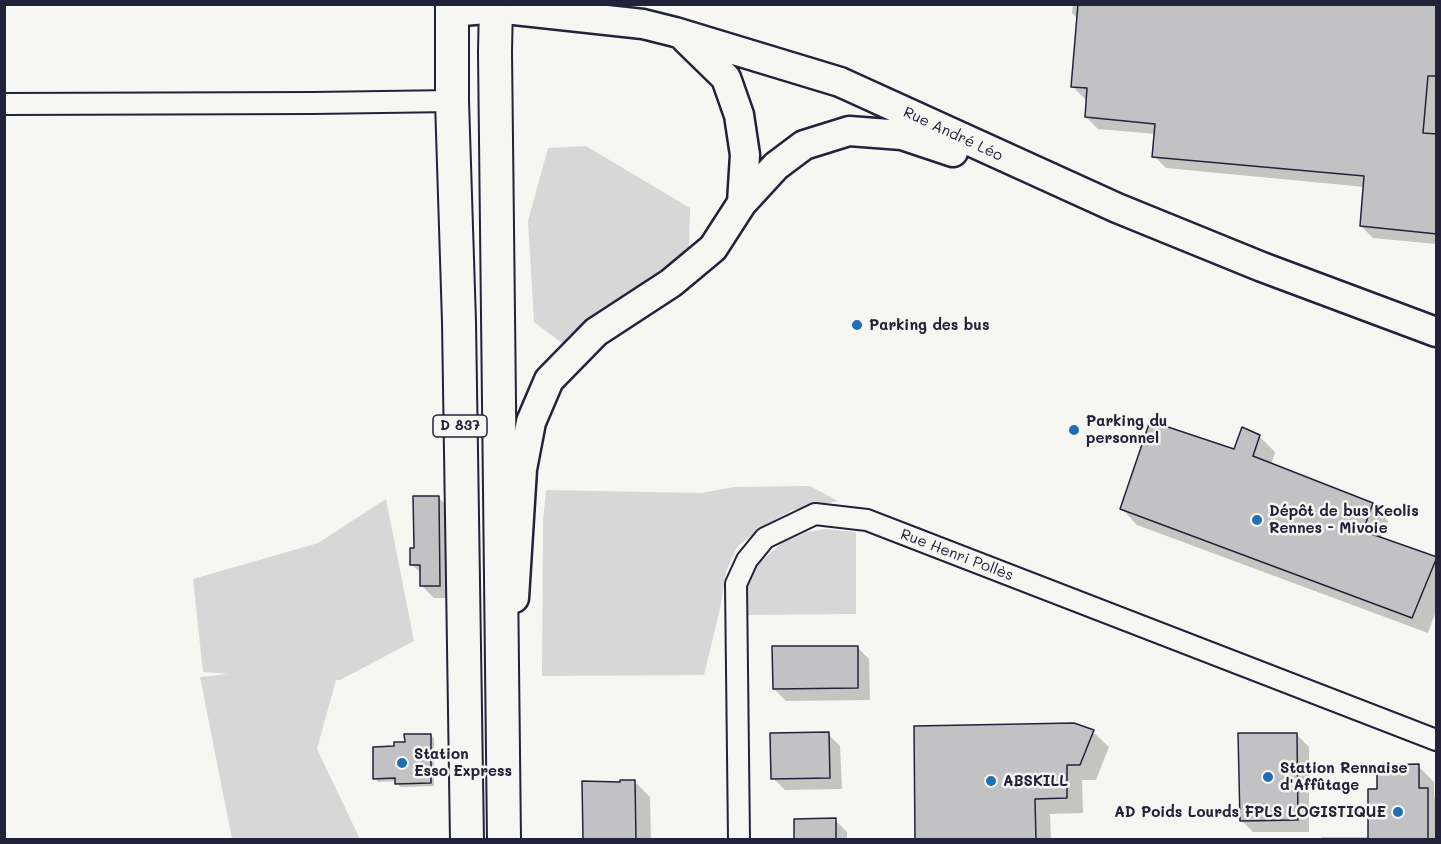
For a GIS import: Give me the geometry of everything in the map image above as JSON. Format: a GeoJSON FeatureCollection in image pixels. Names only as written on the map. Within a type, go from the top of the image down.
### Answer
{"type":"FeatureCollection","features":[{"type":"Feature","properties":{"kind":"main road","name":"D 837"},"geometry":{"type":"LineString","coordinates":[[496,6],[504,840]]}},
{"type":"Feature","properties":{"kind":"main road","name":"D 837"},"geometry":{"type":"LineString","coordinates":[[452,8],[467,840]]}},
{"type":"Feature","properties":{"kind":"street","name":"Rue André Léo"},"geometry":{"type":"LineString","coordinates":[[452,8],[496,6],[643,24],[840,82],[1117,208],[1262,267],[1437,332]]}},
{"type":"Feature","properties":{"kind":"street"},"geometry":{"type":"LineString","coordinates":[[680,34],[726,78],[739,115],[745,155],[742,203]]}},
{"type":"Feature","properties":{"kind":"street"},"geometry":{"type":"LineString","coordinates":[[4,104],[452,101]]}},
{"type":"Feature","properties":{"kind":"street"},"geometry":{"type":"LineString","coordinates":[[501,633],[514,609],[522,469],[531,422],[549,380],[596,332],[671,283],[713,248],[742,203],[776,166],[804,146],[849,131],[902,135],[968,157],[1013,162]]}},
{"type":"Feature","properties":{"kind":"street","name":"Rue Henri Pollès"},"geometry":{"type":"LineString","coordinates":[[739,840],[736,585],[747,560],[765,538],[815,514],[867,520],[1437,740]]}},
{"type":"Feature","properties":{"kind":"shaded area"},"geometry":{"type":"Polygon","coordinates":[[[586,146],[690,208],[689,254],[562,343],[534,322],[528,221],[548,148],[586,146]]]}},
{"type":"Feature","properties":{"kind":"shaded area"},"geometry":{"type":"Polygon","coordinates":[[[810,486],[838,501],[792,510],[763,526],[737,547],[726,572],[720,609],[704,675],[542,676],[543,521],[546,490],[701,493],[734,487],[810,486]]]}},
{"type":"Feature","properties":{"kind":"shaded area"},"geometry":{"type":"Polygon","coordinates":[[[386,499],[414,641],[336,680],[317,749],[360,839],[232,839],[200,677],[228,674],[203,672],[193,579],[318,543],[386,499]]]}},
{"type":"Feature","properties":{"kind":"shaded area"},"geometry":{"type":"Polygon","coordinates":[[[825,529],[856,532],[856,614],[746,615],[747,581],[755,566],[782,543],[807,532],[825,529]]]}},
{"type":"Feature","properties":{"kind":"building"},"geometry":{"type":"Polygon","coordinates":[[[1078,4],[1437,4],[1437,76],[1428,76],[1423,133],[1437,134],[1437,234],[1360,226],[1364,176],[1152,157],[1155,124],[1085,117],[1087,88],[1071,87],[1078,4]]]}},
{"type":"Feature","properties":{"kind":"building","name":"Dépôt de bus Keolis Rennes - Mivoie"},"geometry":{"type":"Polygon","coordinates":[[[1150,421],[1234,449],[1242,427],[1260,435],[1253,456],[1373,503],[1363,531],[1437,557],[1412,618],[1120,509],[1150,421]]]}},
{"type":"Feature","properties":{"kind":"building"},"geometry":{"type":"Polygon","coordinates":[[[413,496],[439,496],[440,586],[420,586],[420,565],[410,565],[410,548],[414,548],[413,496]]]}},
{"type":"Feature","properties":{"kind":"building"},"geometry":{"type":"Polygon","coordinates":[[[772,646],[858,646],[858,688],[773,689],[772,646]]]}},
{"type":"Feature","properties":{"kind":"building","name":"ABSKILL"},"geometry":{"type":"Polygon","coordinates":[[[1074,723],[1094,730],[1080,765],[1067,765],[1067,798],[1035,799],[1036,840],[915,840],[914,726],[1074,723]]]}},
{"type":"Feature","properties":{"kind":"building"},"geometry":{"type":"Polygon","coordinates":[[[829,732],[830,778],[771,779],[770,733],[829,732]]]}},
{"type":"Feature","properties":{"kind":"building","name":"Station Rennaise d'Affûtage"},"geometry":{"type":"Polygon","coordinates":[[[1238,733],[1297,733],[1298,820],[1240,821],[1238,733]]]}},
{"type":"Feature","properties":{"kind":"building","name":"Station Esso Express"},"geometry":{"type":"Polygon","coordinates":[[[404,734],[431,734],[431,783],[395,784],[395,778],[373,779],[373,747],[394,746],[394,742],[405,742],[404,734]]]}},
{"type":"Feature","properties":{"kind":"building","name":"AD Poids Lourds FPLS LOGISTIQUE"},"geometry":{"type":"Polygon","coordinates":[[[1419,764],[1419,788],[1428,788],[1428,840],[1368,840],[1368,789],[1377,789],[1377,765],[1419,764]]]}},
{"type":"Feature","properties":{"kind":"building"},"geometry":{"type":"Polygon","coordinates":[[[620,780],[635,780],[636,840],[583,840],[582,781],[620,782],[620,780]]]}},
{"type":"Feature","properties":{"kind":"building"},"geometry":{"type":"Polygon","coordinates":[[[836,818],[836,840],[794,840],[794,819],[836,818]]]}},
{"type":"Feature","properties":{"kind":"place","name":"Parking des bus"},"geometry":{"type":"Point","coordinates":[857,325]}},
{"type":"Feature","properties":{"kind":"place","name":"Parking du personnel"},"geometry":{"type":"Point","coordinates":[1074,430]}},
{"type":"Feature","properties":{"kind":"place","name":"Dépôt de bus Keolis Rennes - Mivoie"},"geometry":{"type":"Point","coordinates":[1257,520]}},
{"type":"Feature","properties":{"kind":"place","name":"Station Esso Express"},"geometry":{"type":"Point","coordinates":[402,763]}},
{"type":"Feature","properties":{"kind":"place","name":"Station Rennaise d'Affûtage"},"geometry":{"type":"Point","coordinates":[1268,777]}},
{"type":"Feature","properties":{"kind":"place","name":"ABSKILL"},"geometry":{"type":"Point","coordinates":[991,781]}},
{"type":"Feature","properties":{"kind":"place","name":"AD Poids Lourds FPLS LOGISTIQUE"},"geometry":{"type":"Point","coordinates":[1398,812]}}]}
